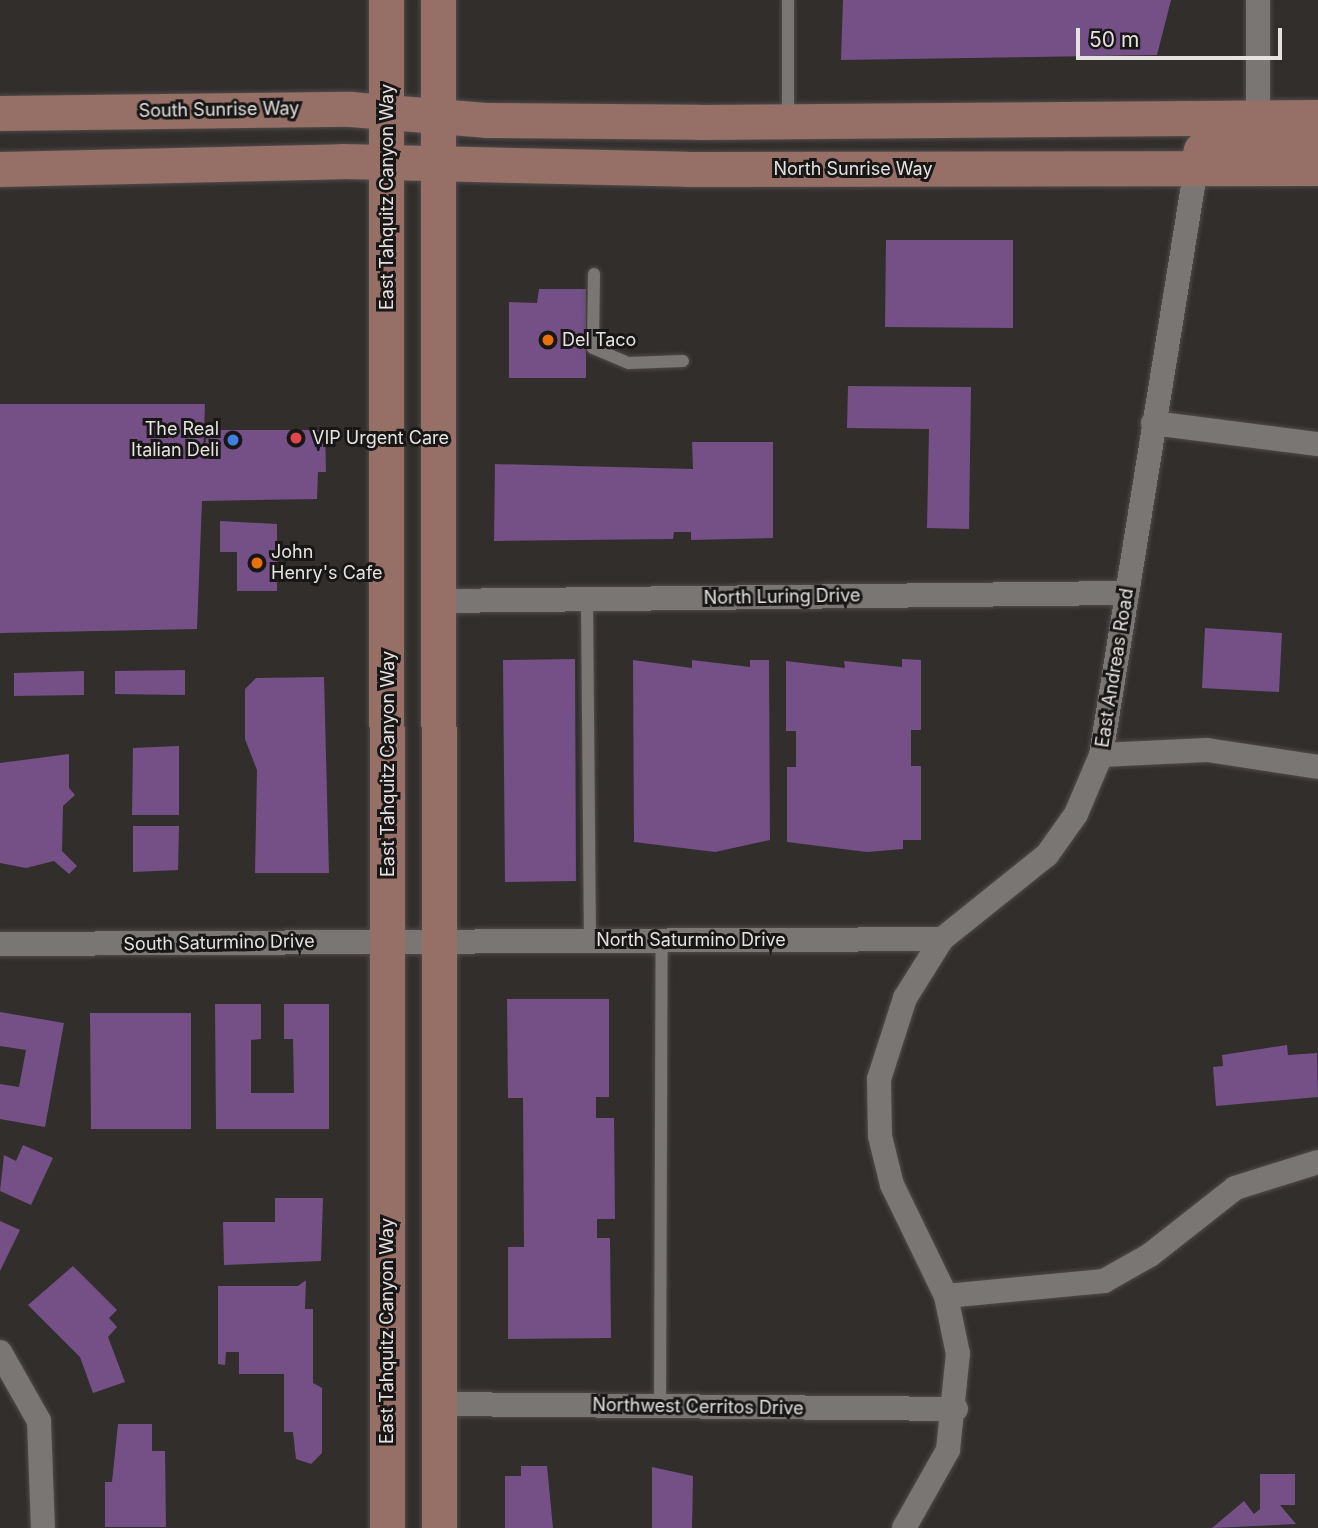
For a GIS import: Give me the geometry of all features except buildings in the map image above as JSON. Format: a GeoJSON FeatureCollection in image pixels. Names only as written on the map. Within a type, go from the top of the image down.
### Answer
{"type":"FeatureCollection","features":[{"type":"Feature","properties":{"kind":"main road","name":"East Tahquitz Canyon Way"},"geometry":{"type":"LineString","coordinates":[[386,0],[387,1528]]}},
{"type":"Feature","properties":{"kind":"main road"},"geometry":{"type":"LineString","coordinates":[[438,0],[439,1528]]}},
{"type":"Feature","properties":{"kind":"main road","name":"South Sunrise Way"},"geometry":{"type":"LineString","coordinates":[[0,113],[349,109],[387,115],[438,118]]}},
{"type":"Feature","properties":{"kind":"main road"},"geometry":{"type":"LineString","coordinates":[[438,118],[1318,117]]}},
{"type":"Feature","properties":{"kind":"main road"},"geometry":{"type":"LineString","coordinates":[[1196,167],[1200,150],[1213,144],[1318,142]]}},
{"type":"Feature","properties":{"kind":"main road"},"geometry":{"type":"LineString","coordinates":[[0,169],[387,163]]}},
{"type":"Feature","properties":{"kind":"main road","name":"North Sunrise Way"},"geometry":{"type":"LineString","coordinates":[[387,163],[1318,168]]}},
{"type":"Feature","properties":{"kind":"street"},"geometry":{"type":"LineString","coordinates":[[1258,0],[1258,117]]}},
{"type":"Feature","properties":{"kind":"street","name":"East Andreas Road"},"geometry":{"type":"LineString","coordinates":[[904,1528],[948,1450],[956,1409],[958,1353],[946,1296],[892,1185],[880,1136],[879,1079],[905,998],[942,939],[1047,855],[1076,814],[1101,755],[1196,167]]}},
{"type":"Feature","properties":{"kind":"street"},"geometry":{"type":"LineString","coordinates":[[1153,423],[1318,444]]}},
{"type":"Feature","properties":{"kind":"street","name":"North Luring Drive"},"geometry":{"type":"LineString","coordinates":[[438,601],[1126,593]]}},
{"type":"Feature","properties":{"kind":"street"},"geometry":{"type":"LineString","coordinates":[[1101,755],[1207,750],[1318,767]]}},
{"type":"Feature","properties":{"kind":"street","name":"North Saturmino Drive"},"geometry":{"type":"LineString","coordinates":[[439,940],[942,939]]}},
{"type":"Feature","properties":{"kind":"street","name":"South Saturmino Drive"},"geometry":{"type":"LineString","coordinates":[[0,944],[439,940]]}},
{"type":"Feature","properties":{"kind":"street"},"geometry":{"type":"LineString","coordinates":[[946,1296],[1104,1281],[1150,1255],[1235,1188],[1318,1162]]}},
{"type":"Feature","properties":{"kind":"street"},"geometry":{"type":"LineString","coordinates":[[0,1352],[39,1421],[43,1528]]}},
{"type":"Feature","properties":{"kind":"street","name":"Northwest Cerritos Drive"},"geometry":{"type":"LineString","coordinates":[[439,1404],[956,1409]]}},
{"type":"Feature","properties":{"kind":"lane"},"geometry":{"type":"LineString","coordinates":[[788,0],[788,119]]}},
{"type":"Feature","properties":{"kind":"lane"},"geometry":{"type":"LineString","coordinates":[[594,274],[593,348],[629,363],[683,361]]}},
{"type":"Feature","properties":{"kind":"lane"},"geometry":{"type":"LineString","coordinates":[[587,599],[590,940]]}},
{"type":"Feature","properties":{"kind":"lane"},"geometry":{"type":"LineString","coordinates":[[660,1406],[662,940]]}},
{"type":"Feature","properties":{"kind":"place","name":"Del Taco"},"geometry":{"type":"Point","coordinates":[548,340]}},
{"type":"Feature","properties":{"kind":"place","name":"VIP Urgent Care"},"geometry":{"type":"Point","coordinates":[296,438]}},
{"type":"Feature","properties":{"kind":"place","name":"The Real Italian Deli"},"geometry":{"type":"Point","coordinates":[233,440]}},
{"type":"Feature","properties":{"kind":"place","name":"John Henry's Cafe"},"geometry":{"type":"Point","coordinates":[257,563]}}]}
